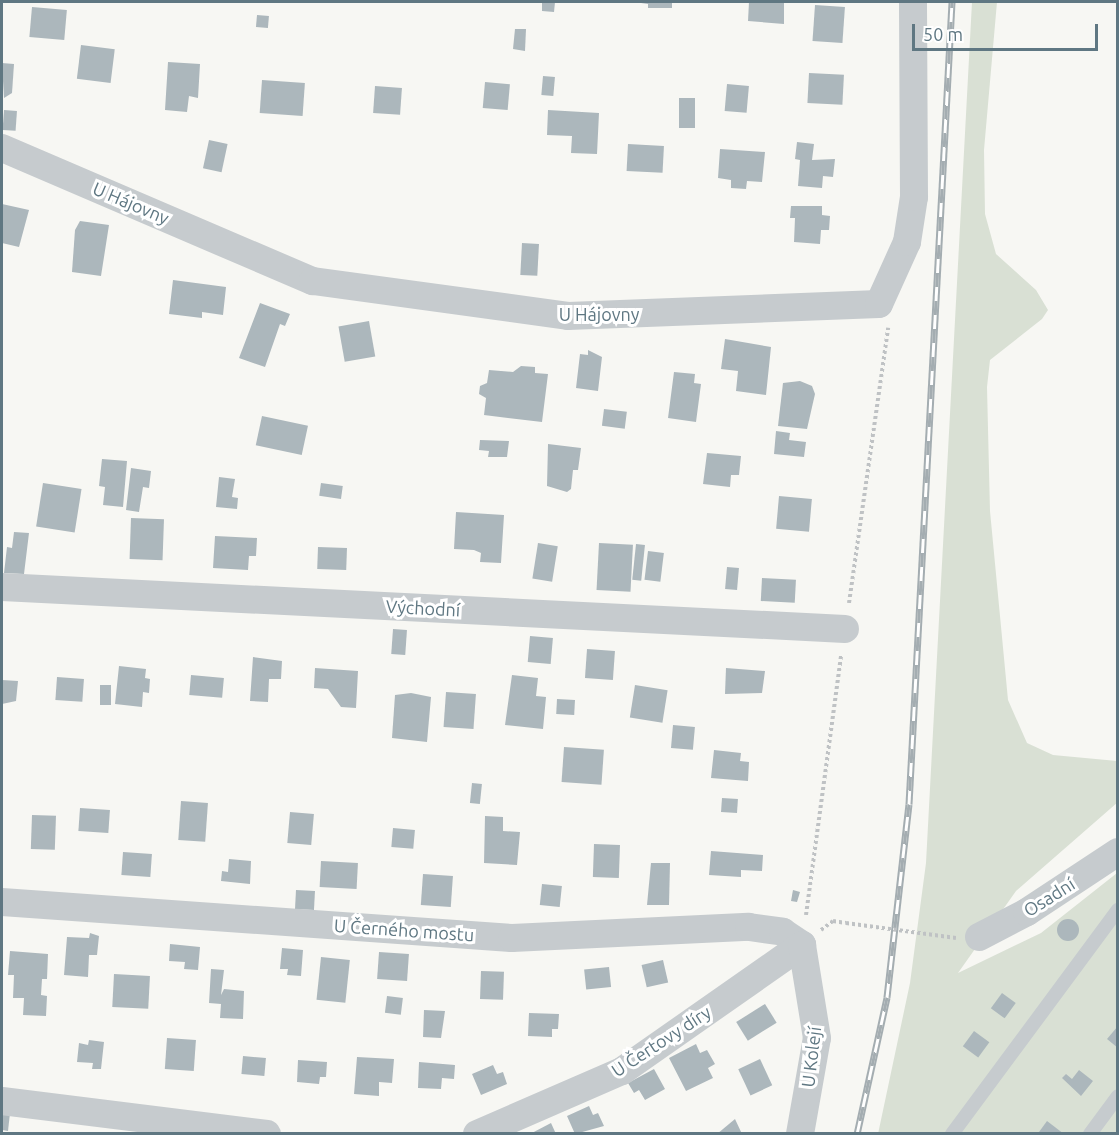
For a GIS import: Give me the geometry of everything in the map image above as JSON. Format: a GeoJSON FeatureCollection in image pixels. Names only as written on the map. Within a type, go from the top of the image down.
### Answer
{"type":"FeatureCollection","features":[{"type":"Feature","properties":{"kind":"street","name":"U Hájovny"},"geometry":{"type":"LineString","coordinates":[[2,148],[313,281],[568,316],[879,304],[907,242],[915,197],[913,2]]}},
{"type":"Feature","properties":{"kind":"street","name":"Východní"},"geometry":{"type":"LineString","coordinates":[[2,587],[845,629]]}},
{"type":"Feature","properties":{"kind":"street","name":"Osadní"},"geometry":{"type":"LineString","coordinates":[[968,937],[1027,912],[1118,852]]}},
{"type":"Feature","properties":{"kind":"street","name":"U Černého mostu"},"geometry":{"type":"LineString","coordinates":[[2,902],[512,938],[749,927],[783,933],[802,945]]}},
{"type":"Feature","properties":{"kind":"street","name":"U Čertovy díry"},"geometry":{"type":"LineString","coordinates":[[477,1134],[622,1071],[802,945]]}},
{"type":"Feature","properties":{"kind":"street","name":"U Kolejí"},"geometry":{"type":"LineString","coordinates":[[800,1134],[817,1038],[802,945]]}},
{"type":"Feature","properties":{"kind":"street"},"geometry":{"type":"LineString","coordinates":[[2,1101],[267,1134]]}},
{"type":"Feature","properties":{"kind":"lane"},"geometry":{"type":"LineString","coordinates":[[952,1134],[1118,910]]}},
{"type":"Feature","properties":{"kind":"lane"},"geometry":{"type":"LineString","coordinates":[[1090,1134],[1118,1096]]}},
{"type":"Feature","properties":{"kind":"path"},"geometry":{"type":"LineString","coordinates":[[846,922],[968,937]]}},
{"type":"Feature","properties":{"kind":"shaded area"},"geometry":{"type":"Polygon","coordinates":[[[972,2],[997,2],[984,150],[985,214],[996,254],[1036,290],[1048,310],[1042,319],[990,360],[987,387],[990,511],[1008,700],[1027,743],[1053,755],[1117,761],[1118,802],[1016,891],[958,973],[1041,933],[1117,873],[1117,1133],[878,1134],[910,983],[926,863],[972,2]]]}},
{"type":"Feature","properties":{"kind":"building"},"geometry":{"type":"Polygon","coordinates":[[[542,2],[555,2],[554,12],[542,11],[542,2]]]}},
{"type":"Feature","properties":{"kind":"building"},"geometry":{"type":"Polygon","coordinates":[[[634,2],[672,2],[672,8],[648,8],[648,4],[634,2]]]}},
{"type":"Feature","properties":{"kind":"building"},"geometry":{"type":"Polygon","coordinates":[[[749,2],[784,2],[784,24],[748,21],[749,2]]]}},
{"type":"Feature","properties":{"kind":"building"},"geometry":{"type":"Polygon","coordinates":[[[815,5],[845,7],[842,43],[812,41],[815,5]]]}},
{"type":"Feature","properties":{"kind":"building"},"geometry":{"type":"Polygon","coordinates":[[[32,7],[67,10],[64,40],[29,37],[32,7]]]}},
{"type":"Feature","properties":{"kind":"building"},"geometry":{"type":"Polygon","coordinates":[[[257,15],[269,16],[268,28],[256,27],[257,15]]]}},
{"type":"Feature","properties":{"kind":"building"},"geometry":{"type":"Polygon","coordinates":[[[515,29],[526,29],[525,51],[513,49],[515,29]]]}},
{"type":"Feature","properties":{"kind":"building"},"geometry":{"type":"Polygon","coordinates":[[[81,45],[115,49],[111,83],[77,79],[81,45]]]}},
{"type":"Feature","properties":{"kind":"building"},"geometry":{"type":"Polygon","coordinates":[[[168,62],[200,64],[198,98],[189,96],[187,112],[165,110],[168,62]]]}},
{"type":"Feature","properties":{"kind":"building"},"geometry":{"type":"Polygon","coordinates":[[[2,63],[14,64],[12,93],[4,98],[2,63]]]}},
{"type":"Feature","properties":{"kind":"building"},"geometry":{"type":"Polygon","coordinates":[[[809,73],[844,75],[842,105],[807,103],[809,73]]]}},
{"type":"Feature","properties":{"kind":"building"},"geometry":{"type":"Polygon","coordinates":[[[543,76],[555,77],[553,96],[541,95],[543,76]]]}},
{"type":"Feature","properties":{"kind":"building"},"geometry":{"type":"Polygon","coordinates":[[[262,80],[305,83],[303,116],[260,113],[262,80]]]}},
{"type":"Feature","properties":{"kind":"building"},"geometry":{"type":"Polygon","coordinates":[[[485,82],[510,84],[508,110],[483,108],[485,82]]]}},
{"type":"Feature","properties":{"kind":"building"},"geometry":{"type":"Polygon","coordinates":[[[727,84],[749,86],[747,113],[725,111],[727,84]]]}},
{"type":"Feature","properties":{"kind":"building"},"geometry":{"type":"Polygon","coordinates":[[[375,86],[402,88],[400,115],[373,113],[375,86]]]}},
{"type":"Feature","properties":{"kind":"building"},"geometry":{"type":"Polygon","coordinates":[[[679,98],[695,98],[695,128],[679,128],[679,98]]]}},
{"type":"Feature","properties":{"kind":"building"},"geometry":{"type":"Polygon","coordinates":[[[4,110],[17,111],[16,131],[3,130],[4,110]]]}},
{"type":"Feature","properties":{"kind":"building"},"geometry":{"type":"Polygon","coordinates":[[[548,110],[599,113],[597,154],[571,153],[572,136],[547,135],[548,110]]]}},
{"type":"Feature","properties":{"kind":"building"},"geometry":{"type":"Polygon","coordinates":[[[209,140],[228,144],[222,172],[203,168],[209,140]]]}},
{"type":"Feature","properties":{"kind":"building"},"geometry":{"type":"Polygon","coordinates":[[[797,142],[814,144],[812,160],[835,159],[833,177],[823,176],[822,188],[798,186],[800,160],[795,159],[797,142]]]}},
{"type":"Feature","properties":{"kind":"building"},"geometry":{"type":"Polygon","coordinates":[[[628,144],[664,146],[663,173],[627,171],[628,144]]]}},
{"type":"Feature","properties":{"kind":"building"},"geometry":{"type":"Polygon","coordinates":[[[720,149],[765,152],[762,182],[747,181],[746,189],[731,188],[731,180],[718,178],[720,149]]]}},
{"type":"Feature","properties":{"kind":"building"},"geometry":{"type":"Polygon","coordinates":[[[2,204],[29,210],[19,247],[2,243],[2,204]]]}},
{"type":"Feature","properties":{"kind":"building"},"geometry":{"type":"Polygon","coordinates":[[[791,206],[822,206],[822,215],[830,216],[829,230],[821,230],[820,244],[794,242],[795,218],[790,218],[791,206]]]}},
{"type":"Feature","properties":{"kind":"building"},"geometry":{"type":"Polygon","coordinates":[[[80,221],[109,225],[101,276],[72,272],[75,230],[80,221]]]}},
{"type":"Feature","properties":{"kind":"building"},"geometry":{"type":"Polygon","coordinates":[[[522,243],[539,244],[537,276],[520,275],[522,243]]]}},
{"type":"Feature","properties":{"kind":"building"},"geometry":{"type":"Polygon","coordinates":[[[173,280],[226,287],[223,315],[202,312],[202,318],[169,314],[173,280]]]}},
{"type":"Feature","properties":{"kind":"building"},"geometry":{"type":"Polygon","coordinates":[[[260,303],[290,314],[285,326],[280,324],[265,367],[239,358],[260,303]]]}},
{"type":"Feature","properties":{"kind":"building"},"geometry":{"type":"Polygon","coordinates":[[[369,321],[375,356],[345,362],[338,326],[369,321]]]}},
{"type":"Feature","properties":{"kind":"building"},"geometry":{"type":"Polygon","coordinates":[[[725,339],[771,347],[766,395],[736,391],[738,371],[721,369],[725,339]]]}},
{"type":"Feature","properties":{"kind":"building"},"geometry":{"type":"Polygon","coordinates":[[[588,350],[602,357],[598,391],[576,388],[580,354],[588,355],[588,350]]]}},
{"type":"Feature","properties":{"kind":"building"},"geometry":{"type":"Polygon","coordinates":[[[521,366],[535,367],[535,373],[548,374],[542,422],[484,415],[486,398],[479,394],[480,386],[487,383],[489,370],[513,372],[521,366]]]}},
{"type":"Feature","properties":{"kind":"building"},"geometry":{"type":"Polygon","coordinates":[[[674,372],[695,374],[694,383],[701,384],[696,422],[668,418],[674,372]]]}},
{"type":"Feature","properties":{"kind":"building"},"geometry":{"type":"Polygon","coordinates":[[[800,381],[812,386],[815,394],[807,429],[778,426],[783,383],[800,381]]]}},
{"type":"Feature","properties":{"kind":"building"},"geometry":{"type":"Polygon","coordinates":[[[604,409],[627,412],[625,429],[602,426],[604,409]]]}},
{"type":"Feature","properties":{"kind":"building"},"geometry":{"type":"Polygon","coordinates":[[[262,416],[308,426],[302,455],[256,445],[262,416]]]}},
{"type":"Feature","properties":{"kind":"building"},"geometry":{"type":"Polygon","coordinates":[[[776,431],[790,433],[789,440],[806,442],[804,457],[774,454],[776,431]]]}},
{"type":"Feature","properties":{"kind":"building"},"geometry":{"type":"Polygon","coordinates":[[[480,440],[509,441],[507,457],[488,457],[489,451],[479,450],[480,440]]]}},
{"type":"Feature","properties":{"kind":"building"},"geometry":{"type":"Polygon","coordinates":[[[548,444],[581,448],[578,470],[573,470],[571,489],[567,492],[547,486],[548,444]]]}},
{"type":"Feature","properties":{"kind":"building"},"geometry":{"type":"Polygon","coordinates":[[[707,453],[741,456],[739,475],[731,475],[730,487],[703,484],[707,453]]]}},
{"type":"Feature","properties":{"kind":"building"},"geometry":{"type":"Polygon","coordinates":[[[102,459],[127,461],[123,507],[103,505],[105,487],[99,486],[102,459]]]}},
{"type":"Feature","properties":{"kind":"building"},"geometry":{"type":"Polygon","coordinates":[[[131,468],[151,471],[149,488],[143,487],[139,512],[126,510],[131,468]]]}},
{"type":"Feature","properties":{"kind":"building"},"geometry":{"type":"Polygon","coordinates":[[[219,477],[235,479],[232,497],[238,498],[237,509],[216,507],[219,477]]]}},
{"type":"Feature","properties":{"kind":"building"},"geometry":{"type":"Polygon","coordinates":[[[43,483],[82,489],[75,533],[36,526],[43,483]]]}},
{"type":"Feature","properties":{"kind":"building"},"geometry":{"type":"Polygon","coordinates":[[[321,483],[343,486],[341,499],[319,496],[321,483]]]}},
{"type":"Feature","properties":{"kind":"building"},"geometry":{"type":"Polygon","coordinates":[[[779,496],[812,499],[809,532],[776,529],[779,496]]]}},
{"type":"Feature","properties":{"kind":"building"},"geometry":{"type":"Polygon","coordinates":[[[456,512],[504,515],[501,563],[480,562],[481,553],[474,550],[454,549],[456,512]]]}},
{"type":"Feature","properties":{"kind":"building"},"geometry":{"type":"Polygon","coordinates":[[[131,518],[164,519],[163,560],[130,559],[131,518]]]}},
{"type":"Feature","properties":{"kind":"building"},"geometry":{"type":"Polygon","coordinates":[[[14,532],[29,533],[24,574],[4,573],[7,547],[12,548],[14,532]]]}},
{"type":"Feature","properties":{"kind":"building"},"geometry":{"type":"Polygon","coordinates":[[[215,536],[257,538],[256,556],[249,556],[248,570],[213,568],[215,536]]]}},
{"type":"Feature","properties":{"kind":"building"},"geometry":{"type":"Polygon","coordinates":[[[538,543],[558,546],[552,582],[532,579],[538,543]]]}},
{"type":"Feature","properties":{"kind":"building"},"geometry":{"type":"Polygon","coordinates":[[[599,543],[633,545],[630,592],[597,590],[599,543]]]}},
{"type":"Feature","properties":{"kind":"building"},"geometry":{"type":"Polygon","coordinates":[[[636,544],[645,545],[641,581],[632,580],[636,544]]]}},
{"type":"Feature","properties":{"kind":"building"},"geometry":{"type":"Polygon","coordinates":[[[318,547],[347,548],[346,570],[317,569],[318,547]]]}},
{"type":"Feature","properties":{"kind":"building"},"geometry":{"type":"Polygon","coordinates":[[[648,551],[664,553],[660,582],[644,580],[648,551]]]}},
{"type":"Feature","properties":{"kind":"building"},"geometry":{"type":"Polygon","coordinates":[[[727,567],[739,568],[737,590],[725,589],[727,567]]]}},
{"type":"Feature","properties":{"kind":"building"},"geometry":{"type":"Polygon","coordinates":[[[762,578],[796,580],[795,603],[761,601],[762,578]]]}},
{"type":"Feature","properties":{"kind":"building"},"geometry":{"type":"Polygon","coordinates":[[[393,629],[407,630],[405,655],[391,654],[393,629]]]}},
{"type":"Feature","properties":{"kind":"building"},"geometry":{"type":"Polygon","coordinates":[[[530,636],[553,638],[551,664],[528,662],[530,636]]]}},
{"type":"Feature","properties":{"kind":"building"},"geometry":{"type":"Polygon","coordinates":[[[587,649],[615,651],[613,680],[585,678],[587,649]]]}},
{"type":"Feature","properties":{"kind":"building"},"geometry":{"type":"Polygon","coordinates":[[[253,657],[282,661],[281,679],[269,679],[268,702],[250,701],[253,657]]]}},
{"type":"Feature","properties":{"kind":"building"},"geometry":{"type":"Polygon","coordinates":[[[119,666],[146,669],[145,678],[150,679],[149,693],[143,692],[142,707],[115,704],[119,666]]]}},
{"type":"Feature","properties":{"kind":"building"},"geometry":{"type":"Polygon","coordinates":[[[315,668],[358,671],[356,708],[341,707],[328,689],[314,688],[315,668]]]}},
{"type":"Feature","properties":{"kind":"building"},"geometry":{"type":"Polygon","coordinates":[[[726,668],[765,671],[762,693],[725,694],[726,668]]]}},
{"type":"Feature","properties":{"kind":"building"},"geometry":{"type":"Polygon","coordinates":[[[191,675],[224,678],[222,698],[189,695],[191,675]]]}},
{"type":"Feature","properties":{"kind":"building"},"geometry":{"type":"Polygon","coordinates":[[[512,675],[538,678],[536,696],[546,697],[543,729],[505,725],[512,675]]]}},
{"type":"Feature","properties":{"kind":"building"},"geometry":{"type":"Polygon","coordinates":[[[57,677],[84,679],[82,702],[55,700],[57,677]]]}},
{"type":"Feature","properties":{"kind":"building"},"geometry":{"type":"Polygon","coordinates":[[[2,680],[18,681],[16,701],[2,704],[2,680]]]}},
{"type":"Feature","properties":{"kind":"building"},"geometry":{"type":"Polygon","coordinates":[[[100,685],[111,685],[111,705],[100,705],[100,685]]]}},
{"type":"Feature","properties":{"kind":"building"},"geometry":{"type":"Polygon","coordinates":[[[635,685],[668,690],[662,723],[630,718],[635,685]]]}},
{"type":"Feature","properties":{"kind":"building"},"geometry":{"type":"Polygon","coordinates":[[[446,692],[476,694],[473,729],[444,727],[446,692]]]}},
{"type":"Feature","properties":{"kind":"building"},"geometry":{"type":"Polygon","coordinates":[[[411,693],[431,697],[427,742],[392,738],[395,695],[411,693]]]}},
{"type":"Feature","properties":{"kind":"building"},"geometry":{"type":"Polygon","coordinates":[[[557,699],[575,700],[574,715],[556,714],[557,699]]]}},
{"type":"Feature","properties":{"kind":"building"},"geometry":{"type":"Polygon","coordinates":[[[673,725],[695,727],[693,750],[671,748],[673,725]]]}},
{"type":"Feature","properties":{"kind":"building"},"geometry":{"type":"Polygon","coordinates":[[[564,747],[604,750],[601,785],[562,782],[564,747]]]}},
{"type":"Feature","properties":{"kind":"building"},"geometry":{"type":"Polygon","coordinates":[[[714,750],[741,753],[740,761],[749,762],[748,781],[711,778],[714,750]]]}},
{"type":"Feature","properties":{"kind":"building"},"geometry":{"type":"Polygon","coordinates":[[[472,783],[482,784],[480,804],[470,803],[472,783]]]}},
{"type":"Feature","properties":{"kind":"building"},"geometry":{"type":"Polygon","coordinates":[[[722,798],[738,799],[737,813],[721,812],[722,798]]]}},
{"type":"Feature","properties":{"kind":"building"},"geometry":{"type":"Polygon","coordinates":[[[181,801],[208,803],[205,842],[178,840],[181,801]]]}},
{"type":"Feature","properties":{"kind":"building"},"geometry":{"type":"Polygon","coordinates":[[[80,808],[110,810],[108,833],[78,831],[80,808]]]}},
{"type":"Feature","properties":{"kind":"building"},"geometry":{"type":"Polygon","coordinates":[[[290,812],[314,814],[311,845],[287,843],[290,812]]]}},
{"type":"Feature","properties":{"kind":"building"},"geometry":{"type":"Polygon","coordinates":[[[32,815],[56,816],[55,850],[31,849],[32,815]]]}},
{"type":"Feature","properties":{"kind":"building"},"geometry":{"type":"Polygon","coordinates":[[[485,816],[503,817],[503,831],[520,832],[517,865],[484,863],[485,816]]]}},
{"type":"Feature","properties":{"kind":"building"},"geometry":{"type":"Polygon","coordinates":[[[393,828],[415,830],[413,849],[391,847],[393,828]]]}},
{"type":"Feature","properties":{"kind":"building"},"geometry":{"type":"Polygon","coordinates":[[[594,844],[620,845],[619,878],[593,877],[594,844]]]}},
{"type":"Feature","properties":{"kind":"building"},"geometry":{"type":"Polygon","coordinates":[[[711,851],[763,855],[762,871],[741,870],[741,877],[709,875],[711,851]]]}},
{"type":"Feature","properties":{"kind":"building"},"geometry":{"type":"Polygon","coordinates":[[[123,852],[152,854],[150,877],[121,875],[123,852]]]}},
{"type":"Feature","properties":{"kind":"building"},"geometry":{"type":"Polygon","coordinates":[[[229,859],[251,861],[250,884],[221,881],[222,871],[228,872],[229,859]]]}},
{"type":"Feature","properties":{"kind":"building"},"geometry":{"type":"Polygon","coordinates":[[[321,861],[358,863],[357,889],[320,887],[321,861]]]}},
{"type":"Feature","properties":{"kind":"building"},"geometry":{"type":"Polygon","coordinates":[[[651,863],[670,863],[669,905],[647,905],[651,863]]]}},
{"type":"Feature","properties":{"kind":"building"},"geometry":{"type":"Polygon","coordinates":[[[423,874],[453,876],[451,907],[421,905],[423,874]]]}},
{"type":"Feature","properties":{"kind":"building"},"geometry":{"type":"Polygon","coordinates":[[[542,884],[562,886],[560,907],[540,905],[542,884]]]}},
{"type":"Feature","properties":{"kind":"building"},"geometry":{"type":"Polygon","coordinates":[[[296,890],[315,891],[314,910],[295,909],[296,890]]]}},
{"type":"Feature","properties":{"kind":"building"},"geometry":{"type":"Polygon","coordinates":[[[793,890],[800,892],[797,902],[791,901],[793,890]]]}},
{"type":"Feature","properties":{"kind":"building"},"geometry":{"type":"Polygon","coordinates":[[[1068,919],[1076,922],[1079,930],[1076,938],[1068,941],[1060,938],[1057,930],[1060,922],[1068,919]]]}},
{"type":"Feature","properties":{"kind":"building"},"geometry":{"type":"Polygon","coordinates":[[[90,933],[99,936],[97,955],[89,955],[88,977],[64,975],[67,937],[89,938],[90,933]]]}},
{"type":"Feature","properties":{"kind":"building"},"geometry":{"type":"Polygon","coordinates":[[[170,944],[200,947],[198,970],[184,969],[185,962],[169,961],[170,944]]]}},
{"type":"Feature","properties":{"kind":"building"},"geometry":{"type":"Polygon","coordinates":[[[282,948],[303,950],[301,976],[287,975],[288,969],[280,969],[282,948]]]}},
{"type":"Feature","properties":{"kind":"building"},"geometry":{"type":"Polygon","coordinates":[[[10,951],[48,954],[47,979],[42,979],[41,995],[47,996],[46,1016],[23,1015],[24,998],[13,998],[14,975],[8,975],[10,951]]]}},
{"type":"Feature","properties":{"kind":"building"},"geometry":{"type":"Polygon","coordinates":[[[379,952],[409,954],[407,981],[377,979],[379,952]]]}},
{"type":"Feature","properties":{"kind":"building"},"geometry":{"type":"Polygon","coordinates":[[[321,957],[350,960],[345,1003],[317,1000],[321,957]]]}},
{"type":"Feature","properties":{"kind":"building"},"geometry":{"type":"Polygon","coordinates":[[[663,960],[668,982],[647,987],[642,965],[663,960]]]}},
{"type":"Feature","properties":{"kind":"building"},"geometry":{"type":"Polygon","coordinates":[[[609,967],[611,987],[586,990],[584,970],[609,967]]]}},
{"type":"Feature","properties":{"kind":"building"},"geometry":{"type":"Polygon","coordinates":[[[211,969],[224,970],[221,995],[224,989],[244,991],[243,1019],[220,1018],[221,1004],[209,1003],[211,969]]]}},
{"type":"Feature","properties":{"kind":"building"},"geometry":{"type":"Polygon","coordinates":[[[481,971],[504,972],[503,1000],[480,999],[481,971]]]}},
{"type":"Feature","properties":{"kind":"building"},"geometry":{"type":"Polygon","coordinates":[[[114,974],[150,976],[148,1009],[112,1007],[114,974]]]}},
{"type":"Feature","properties":{"kind":"building"},"geometry":{"type":"Polygon","coordinates":[[[1002,993],[1016,1003],[1005,1018],[991,1008],[1002,993]]]}},
{"type":"Feature","properties":{"kind":"building"},"geometry":{"type":"Polygon","coordinates":[[[387,996],[403,998],[401,1015],[385,1013],[387,996]]]}},
{"type":"Feature","properties":{"kind":"building"},"geometry":{"type":"Polygon","coordinates":[[[765,1004],[777,1023],[748,1041],[736,1022],[765,1004]]]}},
{"type":"Feature","properties":{"kind":"building"},"geometry":{"type":"Polygon","coordinates":[[[424,1010],[445,1011],[441,1038],[423,1037],[424,1010]]]}},
{"type":"Feature","properties":{"kind":"building"},"geometry":{"type":"Polygon","coordinates":[[[529,1013],[559,1014],[558,1029],[552,1029],[552,1037],[528,1036],[529,1013]]]}},
{"type":"Feature","properties":{"kind":"building"},"geometry":{"type":"Polygon","coordinates":[[[1118,1026],[1118,1048],[1107,1039],[1118,1026]]]}},
{"type":"Feature","properties":{"kind":"building"},"geometry":{"type":"Polygon","coordinates":[[[974,1031],[989,1042],[978,1058],[963,1046],[974,1031]]]}},
{"type":"Feature","properties":{"kind":"building"},"geometry":{"type":"Polygon","coordinates":[[[167,1038],[196,1040],[194,1071],[165,1069],[167,1038]]]}},
{"type":"Feature","properties":{"kind":"building"},"geometry":{"type":"Polygon","coordinates":[[[89,1040],[104,1042],[101,1069],[92,1069],[93,1063],[77,1062],[79,1043],[88,1045],[89,1040]]]}},
{"type":"Feature","properties":{"kind":"building"},"geometry":{"type":"Polygon","coordinates":[[[696,1044],[700,1053],[707,1050],[715,1064],[708,1068],[713,1078],[686,1091],[669,1058],[696,1044]]]}},
{"type":"Feature","properties":{"kind":"building"},"geometry":{"type":"Polygon","coordinates":[[[243,1056],[266,1058],[264,1076],[241,1074],[243,1056]]]}},
{"type":"Feature","properties":{"kind":"building"},"geometry":{"type":"Polygon","coordinates":[[[357,1057],[394,1059],[392,1083],[379,1082],[379,1096],[354,1094],[357,1057]]]}},
{"type":"Feature","properties":{"kind":"building"},"geometry":{"type":"Polygon","coordinates":[[[760,1059],[772,1085],[751,1095],[738,1069],[760,1059]]]}},
{"type":"Feature","properties":{"kind":"building"},"geometry":{"type":"Polygon","coordinates":[[[298,1060],[327,1062],[326,1077],[320,1077],[319,1084],[297,1082],[298,1060]]]}},
{"type":"Feature","properties":{"kind":"building"},"geometry":{"type":"Polygon","coordinates":[[[419,1062],[455,1065],[454,1079],[442,1078],[441,1089],[418,1088],[419,1062]]]}},
{"type":"Feature","properties":{"kind":"building"},"geometry":{"type":"Polygon","coordinates":[[[493,1065],[497,1074],[503,1072],[507,1084],[481,1095],[472,1074],[493,1065]]]}},
{"type":"Feature","properties":{"kind":"building"},"geometry":{"type":"Polygon","coordinates":[[[654,1069],[665,1089],[645,1100],[639,1090],[634,1093],[628,1083],[654,1069]]]}},
{"type":"Feature","properties":{"kind":"building"},"geometry":{"type":"Polygon","coordinates":[[[1079,1070],[1093,1081],[1081,1096],[1062,1078],[1066,1074],[1072,1079],[1079,1070]]]}},
{"type":"Feature","properties":{"kind":"building"},"geometry":{"type":"Polygon","coordinates":[[[589,1106],[593,1115],[598,1113],[604,1126],[575,1134],[567,1116],[589,1106]]]}},
{"type":"Feature","properties":{"kind":"building"},"geometry":{"type":"Polygon","coordinates":[[[2,1111],[10,1113],[8,1131],[2,1130],[2,1111]]]}},
{"type":"Feature","properties":{"kind":"building"},"geometry":{"type":"Polygon","coordinates":[[[735,1119],[742,1134],[717,1134],[735,1119]]]}},
{"type":"Feature","properties":{"kind":"building"},"geometry":{"type":"Polygon","coordinates":[[[1047,1121],[1064,1134],[1039,1132],[1047,1121]]]}},
{"type":"Feature","properties":{"kind":"building"},"geometry":{"type":"Polygon","coordinates":[[[551,1123],[556,1134],[530,1134],[551,1123]]]}},
{"type":"Feature","properties":{"kind":"railway"},"geometry":{"type":"LineString","coordinates":[[857,1134],[887,997],[909,804],[952,2]]}}]}
